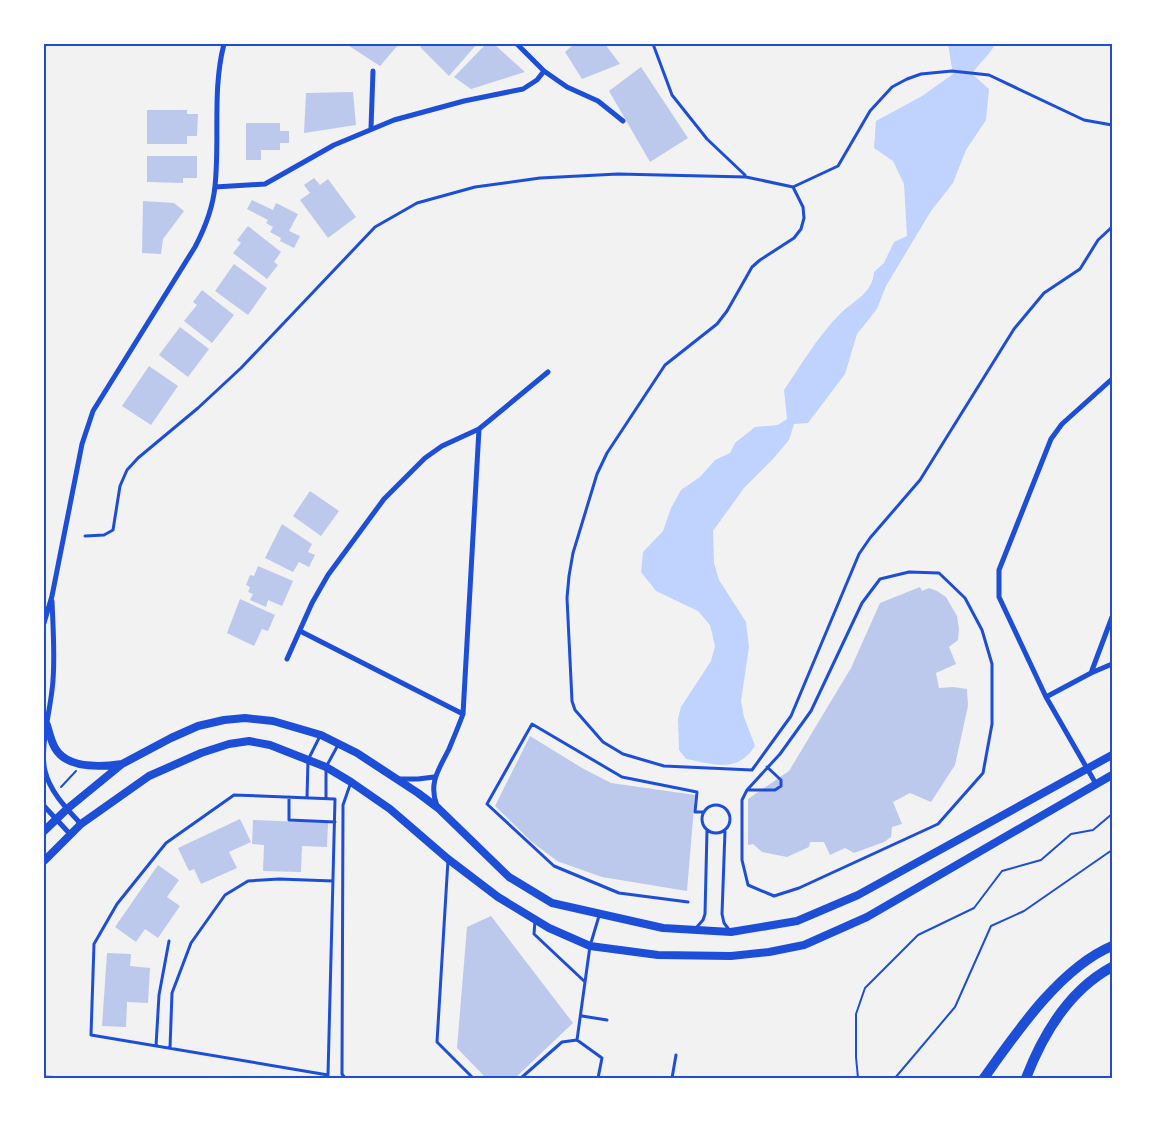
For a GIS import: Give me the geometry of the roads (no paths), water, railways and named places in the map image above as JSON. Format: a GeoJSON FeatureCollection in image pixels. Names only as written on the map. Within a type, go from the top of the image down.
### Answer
{"type":"FeatureCollection","features":[{"type":"Feature","properties":{"kind":"highway"},"geometry":{"type":"LineString","coordinates":[[984,1078],[1038,1006],[1081,965],[1113,946]]}},
{"type":"Feature","properties":{"kind":"highway"},"geometry":{"type":"LineString","coordinates":[[1026,1078],[1039,1047],[1064,1008],[1084,988],[1113,967]]}},
{"type":"Feature","properties":{"kind":"main road"},"geometry":{"type":"LineString","coordinates":[[44,831],[122,764],[171,738],[198,726],[224,720],[245,718],[273,721],[321,735],[357,753],[438,808],[509,877],[552,903],[663,928],[731,932],[797,921],[858,895],[1113,755]]}},
{"type":"Feature","properties":{"kind":"main road"},"geometry":{"type":"LineString","coordinates":[[47,724],[55,748],[64,757],[82,765],[122,764]]}},
{"type":"Feature","properties":{"kind":"main road"},"geometry":{"type":"LineString","coordinates":[[44,859],[81,824],[148,776],[201,753],[229,744],[249,741],[270,745],[326,766],[390,809],[448,859],[498,897],[535,921],[590,946],[658,955],[731,956],[804,945],[867,917],[1113,775]]}},
{"type":"Feature","properties":{"kind":"street"},"geometry":{"type":"LineString","coordinates":[[44,623],[52,596],[82,444],[93,411],[195,247],[206,225],[215,187],[217,85],[224,44]]}},
{"type":"Feature","properties":{"kind":"street"},"geometry":{"type":"LineString","coordinates":[[517,44],[544,71],[567,87],[598,101],[623,121]]}},
{"type":"Feature","properties":{"kind":"street"},"geometry":{"type":"LineString","coordinates":[[371,128],[373,71]]}},
{"type":"Feature","properties":{"kind":"street"},"geometry":{"type":"LineString","coordinates":[[215,187],[265,184],[334,145],[371,128],[454,104],[523,89],[537,80],[544,71]]}},
{"type":"Feature","properties":{"kind":"street"},"geometry":{"type":"LineString","coordinates":[[286,658],[328,575],[384,499],[424,458],[442,446],[479,429],[548,372]]}},
{"type":"Feature","properties":{"kind":"street"},"geometry":{"type":"LineString","coordinates":[[1096,784],[1046,697],[999,597],[999,570],[1051,439],[1062,424],[1113,379]]}},
{"type":"Feature","properties":{"kind":"street"},"geometry":{"type":"LineString","coordinates":[[438,808],[434,798],[434,777],[463,714],[479,429]]}},
{"type":"Feature","properties":{"kind":"street"},"geometry":{"type":"LineString","coordinates":[[52,596],[53,680],[44,770],[51,786],[81,824]]}},
{"type":"Feature","properties":{"kind":"street"},"geometry":{"type":"LineString","coordinates":[[1091,673],[1113,617]]}},
{"type":"Feature","properties":{"kind":"street"},"geometry":{"type":"LineString","coordinates":[[300,631],[463,714]]}},
{"type":"Feature","properties":{"kind":"street"},"geometry":{"type":"LineString","coordinates":[[1046,697],[1113,664]]}},
{"type":"Feature","properties":{"kind":"street"},"geometry":{"type":"LineString","coordinates":[[396,779],[434,777]]}},
{"type":"Feature","properties":{"kind":"street"},"geometry":{"type":"LineString","coordinates":[[44,806],[69,834]]}},
{"type":"Feature","properties":{"kind":"lane"},"geometry":{"type":"LineString","coordinates":[[653,44],[672,95],[707,139],[746,177]]}},
{"type":"Feature","properties":{"kind":"lane"},"geometry":{"type":"LineString","coordinates":[[85,536],[104,535],[113,530],[120,486],[127,470],[138,458],[198,408],[241,368],[375,227],[417,202],[476,187],[540,178],[618,174],[746,177],[793,187],[838,166],[864,118],[892,87],[921,74],[976,72],[1001,79],[1084,120],[1113,125]]}},
{"type":"Feature","properties":{"kind":"lane"},"geometry":{"type":"LineString","coordinates":[[793,187],[803,207],[804,218],[801,229],[794,238],[752,267],[717,324],[675,356],[656,376],[607,453],[597,474],[573,554],[567,598],[570,689],[575,710],[603,742],[613,749],[664,766],[752,770],[791,716],[859,554],[920,480],[1004,343],[1025,315],[1044,293],[1080,269],[1098,240],[1113,227]]}},
{"type":"Feature","properties":{"kind":"lane"},"geometry":{"type":"LineString","coordinates":[[909,572],[939,573],[965,598],[982,630],[992,664],[992,724],[983,773],[938,824],[799,888],[774,896],[748,885],[742,860],[742,800],[747,790],[767,768],[811,711],[862,603],[880,579],[909,572]]}},
{"type":"Feature","properties":{"kind":"lane"},"geometry":{"type":"LineString","coordinates":[[688,902],[619,893],[554,866],[488,804],[532,724],[622,777],[697,792],[695,812],[704,812]]}},
{"type":"Feature","properties":{"kind":"lane"},"geometry":{"type":"LineString","coordinates":[[306,798],[308,760],[321,735]]}},
{"type":"Feature","properties":{"kind":"lane"},"geometry":{"type":"LineString","coordinates":[[326,799],[326,766],[339,743]]}},
{"type":"Feature","properties":{"kind":"lane"},"geometry":{"type":"LineString","coordinates":[[747,790],[775,790],[781,786],[781,780],[767,768]]}},
{"type":"Feature","properties":{"kind":"lane"},"geometry":{"type":"LineString","coordinates":[[345,1078],[342,1074],[343,805],[351,782]]}},
{"type":"Feature","properties":{"kind":"lane"},"geometry":{"type":"LineString","coordinates":[[234,795],[306,798],[334,799],[328,1075],[92,1035],[94,944],[117,904],[166,843],[234,795]]}},
{"type":"Feature","properties":{"kind":"lane"},"geometry":{"type":"LineString","coordinates":[[289,797],[289,820],[335,822]]}},
{"type":"Feature","properties":{"kind":"lane"},"geometry":{"type":"LineString","coordinates":[[694,930],[705,914],[707,830],[702,822],[704,812],[711,806],[726,808],[730,817],[729,827],[716,834],[707,830]]}},
{"type":"Feature","properties":{"kind":"lane"},"geometry":{"type":"LineString","coordinates":[[730,817],[741,816]]}},
{"type":"Feature","properties":{"kind":"lane"},"geometry":{"type":"LineString","coordinates":[[725,831],[722,914],[724,923],[731,932]]}},
{"type":"Feature","properties":{"kind":"lane"},"geometry":{"type":"LineString","coordinates":[[448,859],[437,1042],[473,1078]]}},
{"type":"Feature","properties":{"kind":"lane"},"geometry":{"type":"LineString","coordinates":[[170,1048],[172,993],[191,943],[225,895],[248,881],[279,879],[333,881]]}},
{"type":"Feature","properties":{"kind":"lane"},"geometry":{"type":"LineString","coordinates":[[578,1040],[590,946],[600,914]]}},
{"type":"Feature","properties":{"kind":"lane"},"geometry":{"type":"LineString","coordinates":[[535,921],[534,934],[585,981]]}},
{"type":"Feature","properties":{"kind":"lane"},"geometry":{"type":"LineString","coordinates":[[156,1046],[159,995],[169,942]]}},
{"type":"Feature","properties":{"kind":"lane"},"geometry":{"type":"LineString","coordinates":[[582,1016],[607,1020]]}},
{"type":"Feature","properties":{"kind":"lane"},"geometry":{"type":"LineString","coordinates":[[522,1078],[562,1042],[578,1040],[602,1058],[598,1078]]}},
{"type":"Feature","properties":{"kind":"lane"},"geometry":{"type":"LineString","coordinates":[[672,1078],[676,1055]]}},
{"type":"Feature","properties":{"kind":"water"},"geometry":{"type":"Polygon","coordinates":[[[948,44],[995,44],[972,74],[989,89],[986,120],[966,150],[953,183],[931,211],[886,286],[877,309],[857,334],[845,374],[808,423],[794,424],[789,440],[744,488],[713,531],[714,563],[719,580],[746,622],[749,647],[741,701],[744,717],[755,746],[741,761],[733,764],[724,765],[686,759],[679,750],[678,719],[681,707],[711,661],[715,646],[710,625],[698,611],[656,591],[641,572],[643,552],[663,531],[671,508],[681,490],[700,477],[715,460],[730,453],[735,443],[755,427],[778,425],[787,419],[784,390],[824,332],[870,286],[874,272],[884,263],[894,242],[907,236],[904,184],[893,161],[874,148],[876,121],[922,96],[953,74],[948,44]]]}},
{"type":"Feature","properties":{"kind":"tram line"},"geometry":{"type":"LineString","coordinates":[[44,1076],[72,1078]]}}]}
